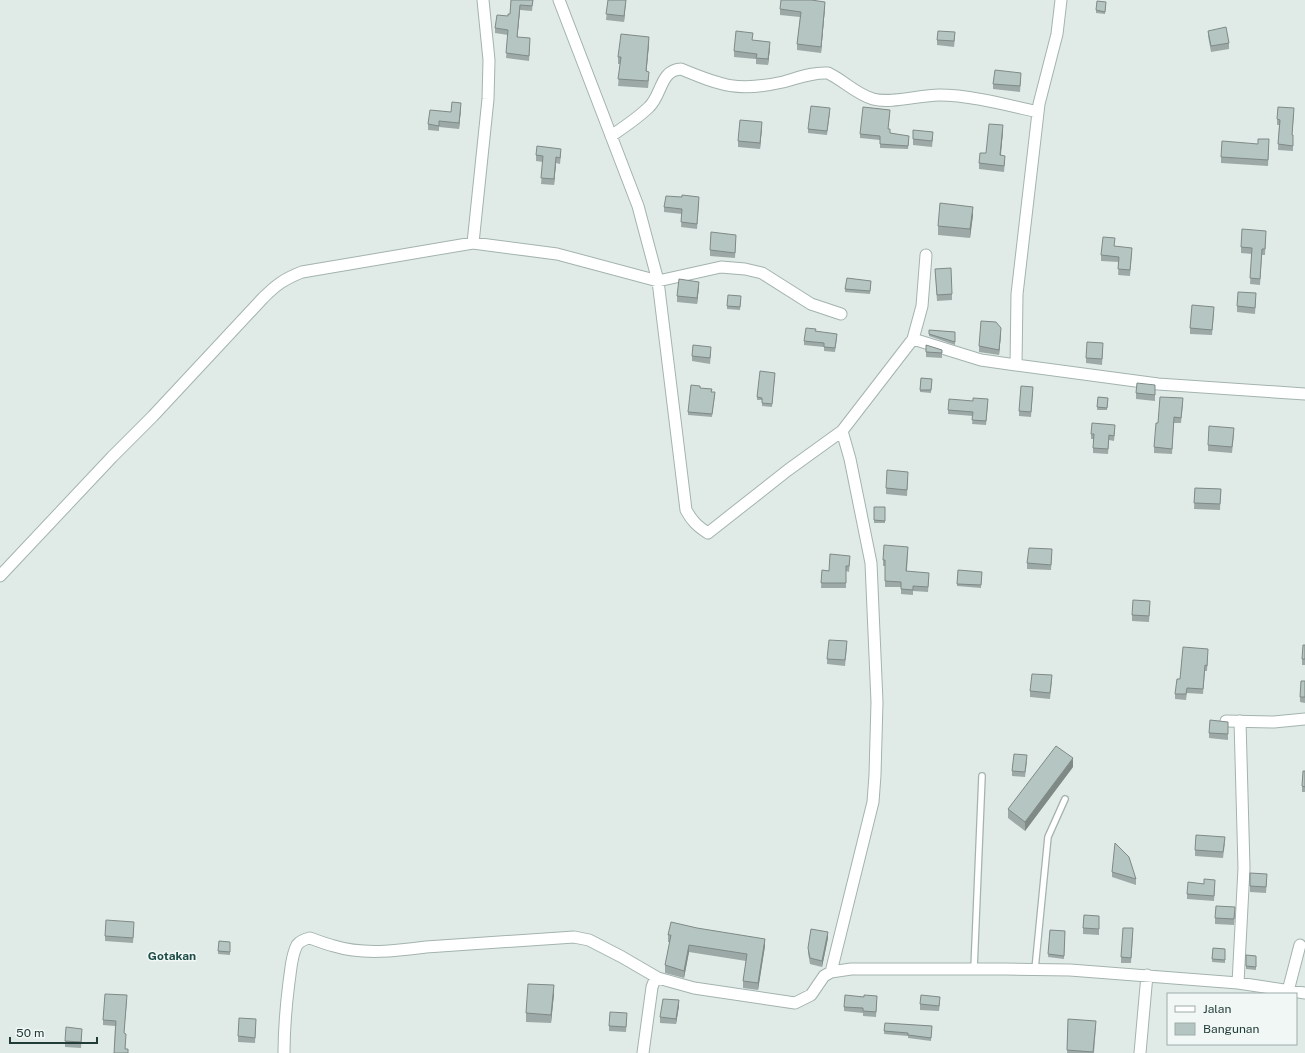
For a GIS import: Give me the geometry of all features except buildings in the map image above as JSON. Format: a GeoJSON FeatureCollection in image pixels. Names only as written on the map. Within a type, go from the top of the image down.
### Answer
{"type":"FeatureCollection","features":[{"type":"Feature","properties":{"kind":"street"},"geometry":{"type":"LineString","coordinates":[[473,243],[488,99],[489,60],[483,0]]}},
{"type":"Feature","properties":{"kind":"street"},"geometry":{"type":"LineString","coordinates":[[559,0],[638,206],[658,280],[686,510],[691,519],[708,533],[788,470],[842,431],[913,339],[922,306],[926,255]]}},
{"type":"Feature","properties":{"kind":"street"},"geometry":{"type":"LineString","coordinates":[[1016,365],[1017,294],[1038,112],[1057,34],[1061,0]]}},
{"type":"Feature","properties":{"kind":"street"},"geometry":{"type":"LineString","coordinates":[[611,136],[649,107],[656,99],[669,72],[675,69],[681,69],[717,83],[745,88],[762,87],[806,75],[828,73],[873,99],[892,100],[951,95],[1038,112]]}},
{"type":"Feature","properties":{"kind":"street"},"geometry":{"type":"LineString","coordinates":[[0,576],[263,298],[277,284],[302,272],[473,243],[557,254],[658,280],[721,267],[745,269],[762,273],[811,304],[841,314]]}},
{"type":"Feature","properties":{"kind":"street"},"geometry":{"type":"LineString","coordinates":[[913,339],[980,360],[1158,384],[1305,394]]}},
{"type":"Feature","properties":{"kind":"street"},"geometry":{"type":"LineString","coordinates":[[831,972],[873,802],[877,702],[871,563],[850,459],[842,431]]}},
{"type":"Feature","properties":{"kind":"street"},"geometry":{"type":"LineString","coordinates":[[1226,720],[1274,722],[1305,719]]}},
{"type":"Feature","properties":{"kind":"street"},"geometry":{"type":"LineString","coordinates":[[1238,983],[1244,868],[1240,721]]}},
{"type":"Feature","properties":{"kind":"street"},"geometry":{"type":"LineString","coordinates":[[284,1053],[284,1026],[292,957],[297,946],[306,938],[310,938],[334,947],[366,951],[401,950],[574,937],[589,940],[658,978],[694,988],[795,1003],[811,996],[824,976],[831,972],[851,969],[1035,970],[1147,975],[1238,983],[1305,993]]}},
{"type":"Feature","properties":{"kind":"street"},"geometry":{"type":"LineString","coordinates":[[1288,991],[1300,945]]}},
{"type":"Feature","properties":{"kind":"street"},"geometry":{"type":"LineString","coordinates":[[1140,1053],[1147,975]]}},
{"type":"Feature","properties":{"kind":"street"},"geometry":{"type":"LineString","coordinates":[[644,1053],[652,987],[658,978]]}},
{"type":"Feature","properties":{"kind":"lane"},"geometry":{"type":"LineString","coordinates":[[974,969],[982,776]]}},
{"type":"Feature","properties":{"kind":"lane"},"geometry":{"type":"LineString","coordinates":[[1035,970],[1048,837],[1065,799]]}},
{"type":"Feature","properties":{"kind":"district","name":"Gotakan"},"geometry":{"type":"Point","coordinates":[172,956]}}]}
